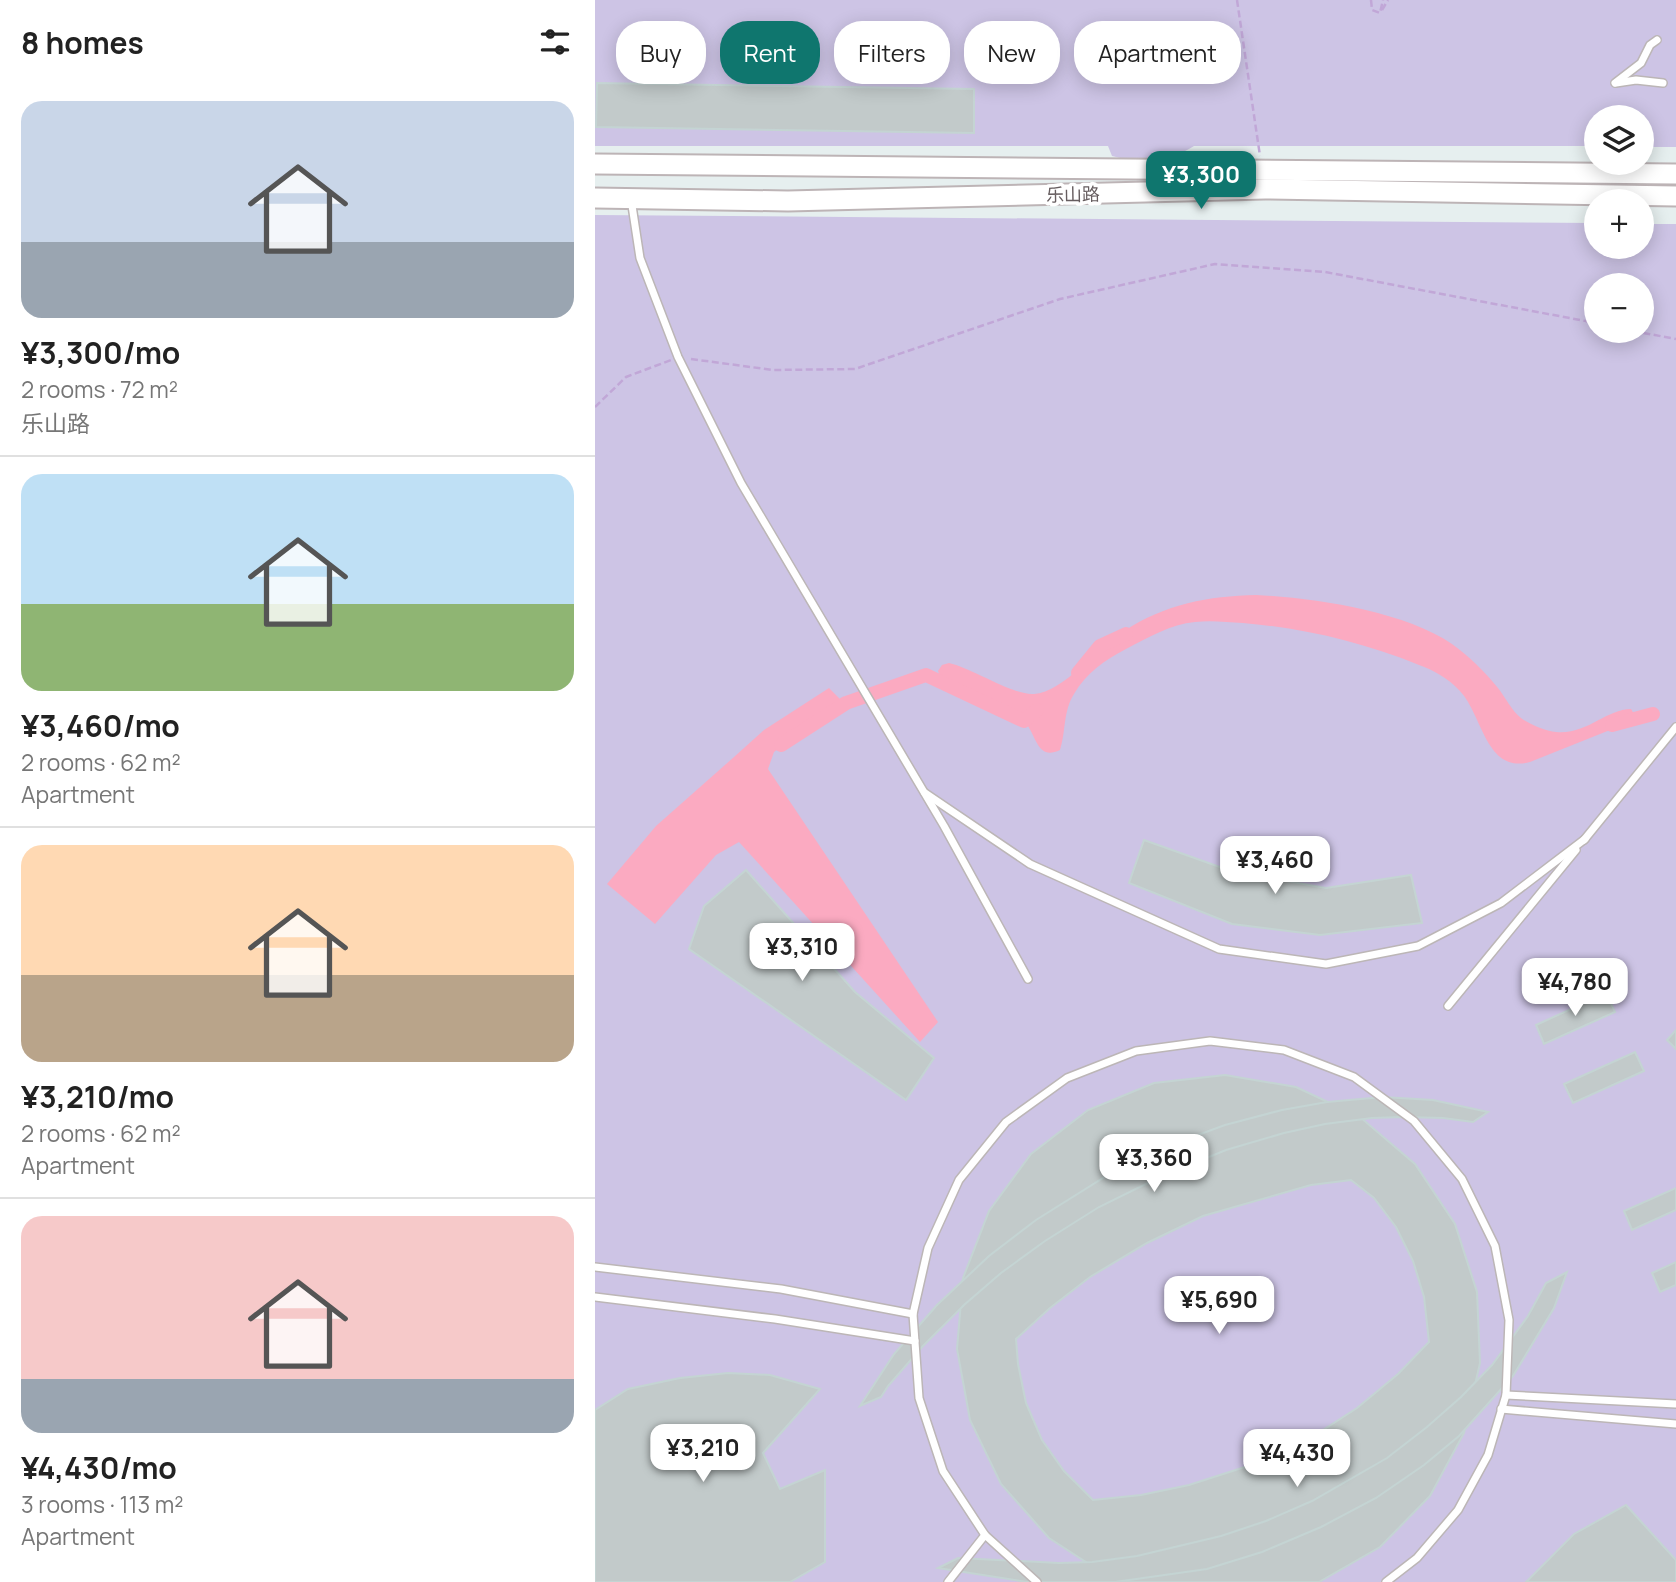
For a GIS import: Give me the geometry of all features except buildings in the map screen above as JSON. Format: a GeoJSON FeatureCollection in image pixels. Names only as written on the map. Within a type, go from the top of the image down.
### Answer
{"type":"FeatureCollection","features":[{"type":"Feature","properties":{"kind":"street","name":"乐山路"},"geometry":{"type":"LineString","coordinates":[[595,163],[1676,174]]}},
{"type":"Feature","properties":{"kind":"street","name":"乐山路"},"geometry":{"type":"LineString","coordinates":[[595,198],[787,201],[1265,189],[1676,195]]}},
{"type":"Feature","properties":{"kind":"lane"},"geometry":{"type":"LineString","coordinates":[[1657,40],[1650,45],[1641,63],[1615,83],[1636,80],[1663,83]]}},
{"type":"Feature","properties":{"kind":"lane"},"geometry":{"type":"LineString","coordinates":[[630,199],[640,258],[678,357],[741,483],[924,792],[1028,979]]}},
{"type":"Feature","properties":{"kind":"lane"},"geometry":{"type":"LineString","coordinates":[[1448,1006],[1676,727]]}},
{"type":"Feature","properties":{"kind":"lane"},"geometry":{"type":"LineString","coordinates":[[924,792],[1030,864],[1219,949],[1327,964],[1418,946],[1501,903],[1585,839]]}},
{"type":"Feature","properties":{"kind":"lane"},"geometry":{"type":"LineString","coordinates":[[1037,1582],[985,1535],[943,1471],[919,1398],[913,1314],[927,1248],[959,1180],[1006,1122],[1067,1078],[1136,1051],[1210,1041],[1284,1050],[1354,1077],[1414,1121],[1462,1179],[1495,1246],[1509,1320],[1506,1395],[1488,1455],[1458,1510],[1417,1558],[1386,1582]]}},
{"type":"Feature","properties":{"kind":"lane"},"geometry":{"type":"LineString","coordinates":[[595,1266],[781,1289],[913,1314]]}},
{"type":"Feature","properties":{"kind":"lane"},"geometry":{"type":"LineString","coordinates":[[595,1297],[775,1319],[915,1341]]}},
{"type":"Feature","properties":{"kind":"lane"},"geometry":{"type":"LineString","coordinates":[[1506,1395],[1676,1404]]}},
{"type":"Feature","properties":{"kind":"lane"},"geometry":{"type":"LineString","coordinates":[[1501,1409],[1676,1424]]}},
{"type":"Feature","properties":{"kind":"lane"},"geometry":{"type":"LineString","coordinates":[[948,1582],[985,1535]]}},
{"type":"Feature","properties":{"kind":"path"},"geometry":{"type":"LineString","coordinates":[[1237,0],[1262,170]]}},
{"type":"Feature","properties":{"kind":"path"},"geometry":{"type":"LineString","coordinates":[[1371,0],[1372,10],[1380,13]]}},
{"type":"Feature","properties":{"kind":"path"},"geometry":{"type":"LineString","coordinates":[[1380,13],[1383,0]]}},
{"type":"Feature","properties":{"kind":"path"},"geometry":{"type":"LineString","coordinates":[[1380,13],[1388,0]]}},
{"type":"Feature","properties":{"kind":"path"},"geometry":{"type":"LineString","coordinates":[[595,407],[626,377],[678,357],[773,370],[855,369],[1060,299],[1215,264],[1325,272],[1584,321]]}},
{"type":"Feature","properties":{"kind":"path"},"geometry":{"type":"LineString","coordinates":[[1654,335],[1676,340]]}},
{"type":"Feature","properties":{"kind":"shaded area"},"geometry":{"type":"Polygon","coordinates":[[[595,0],[1676,0],[1676,147],[1654,147],[1654,105],[1584,105],[1584,146],[1194,146],[1165,158],[1133,160],[1112,156],[1108,146],[595,146],[595,0]]]}},
{"type":"Feature","properties":{"kind":"shaded area"},"geometry":{"type":"Polygon","coordinates":[[[595,215],[1584,223],[1584,259],[1654,259],[1654,224],[1676,224],[1676,1582],[595,1582],[595,215]]]}},
{"type":"Feature","properties":{"kind":"shaded area"},"geometry":{"type":"Polygon","coordinates":[[[1256,595],[1305,599],[1358,608],[1409,623],[1432,633],[1452,644],[1477,664],[1521,718],[1547,730],[1577,730],[1622,710],[1631,709],[1634,714],[1630,721],[1620,726],[1530,762],[1515,763],[1503,759],[1494,751],[1467,700],[1445,678],[1430,669],[1376,649],[1310,632],[1243,623],[1201,621],[1159,632],[1118,653],[1097,668],[1079,686],[1070,701],[1060,750],[1047,752],[1039,747],[1026,723],[1008,707],[958,688],[942,678],[938,671],[942,665],[949,663],[1016,691],[1034,694],[1057,686],[1124,631],[1155,614],[1188,603],[1221,597],[1256,595]]]}},
{"type":"Feature","properties":{"kind":"shaded area"},"geometry":{"type":"Polygon","coordinates":[[[829,688],[842,701],[774,752],[768,769],[938,1022],[920,1042],[739,842],[716,855],[655,924],[607,884],[656,826],[764,730],[829,688]]]}},
{"type":"Feature","properties":{"kind":"waterway"},"geometry":{"type":"LineString","coordinates":[[1078,673],[1100,646],[1126,634]]}},
{"type":"Feature","properties":{"kind":"waterway"},"geometry":{"type":"LineString","coordinates":[[781,745],[846,703],[926,675],[1024,721],[1037,710]]}},
{"type":"Feature","properties":{"kind":"waterway"},"geometry":{"type":"LineString","coordinates":[[1612,725],[1653,714]]}}]}
